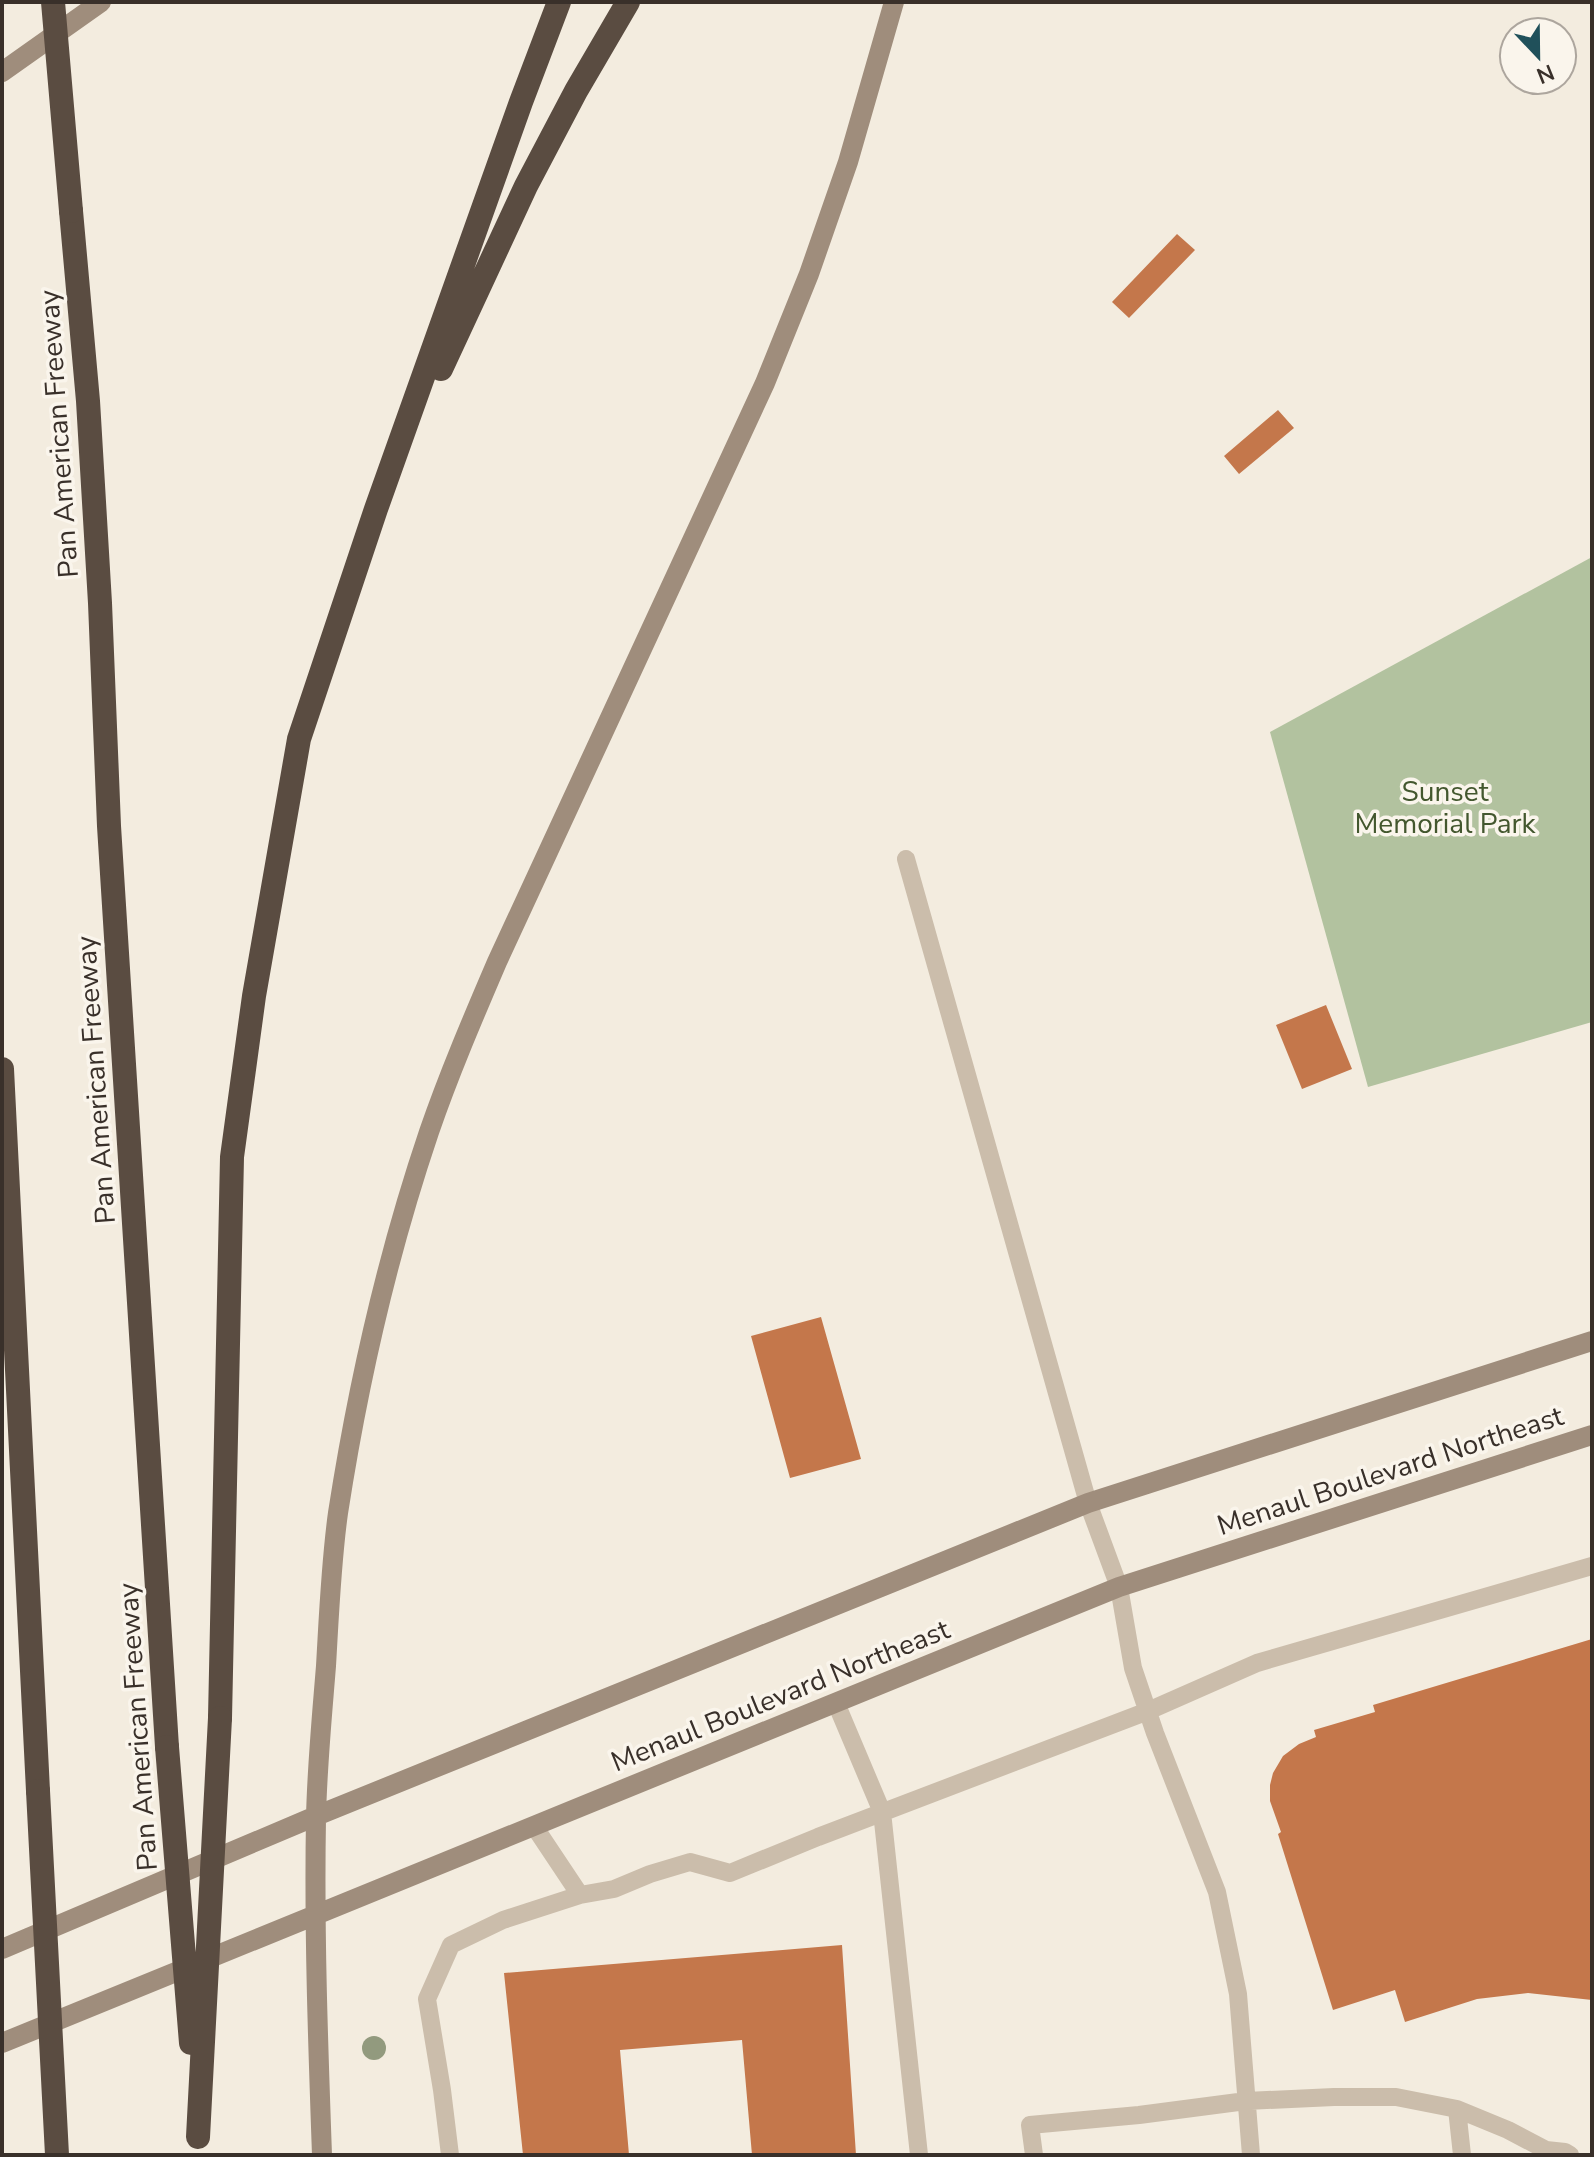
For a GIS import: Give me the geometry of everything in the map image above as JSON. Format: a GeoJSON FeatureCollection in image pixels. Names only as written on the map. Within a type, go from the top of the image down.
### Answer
{"type":"FeatureCollection","features":[{"type":"Feature","properties":{"kind":"highway","name":"Pan American Freeway"},"geometry":{"type":"LineString","coordinates":[[53,2],[88,401],[109,826],[167,1747],[198,2146]]}},
{"type":"Feature","properties":{"kind":"highway"},"geometry":{"type":"LineString","coordinates":[[198,2146],[220,1718],[232,1157],[254,996],[299,739],[376,509],[559,2]]}},
{"type":"Feature","properties":{"kind":"highway"},"geometry":{"type":"LineString","coordinates":[[376,509],[526,186],[628,2]]}},
{"type":"Feature","properties":{"kind":"highway"},"geometry":{"type":"LineString","coordinates":[[2,1069],[57,2155]]}},
{"type":"Feature","properties":{"kind":"main road"},"geometry":{"type":"LineString","coordinates":[[2,72],[101,2]]}},
{"type":"Feature","properties":{"kind":"main road"},"geometry":{"type":"LineString","coordinates":[[322,2155],[316,1816],[332,1570],[355,1412],[378,1309],[415,1176],[461,1046],[765,383],[809,274],[848,162],[894,2]]}},
{"type":"Feature","properties":{"kind":"main road"},"geometry":{"type":"LineString","coordinates":[[2,1949],[316,1816],[1088,1503],[1592,1341]]}},
{"type":"Feature","properties":{"kind":"main road","name":"Menaul Boulevard Northeast"},"geometry":{"type":"LineString","coordinates":[[2,2043],[1119,1587],[1592,1435]]}},
{"type":"Feature","properties":{"kind":"lane"},"geometry":{"type":"LineString","coordinates":[[906,859],[1088,1503],[1119,1587],[1133,1668],[1217,1892],[1238,1994],[1251,2155]]}},
{"type":"Feature","properties":{"kind":"lane"},"geometry":{"type":"LineString","coordinates":[[450,2155],[427,1999],[451,1945],[503,1920],[580,1895],[614,1889],[690,1862],[730,1873],[1148,1711],[1257,1663],[1592,1566]]}},
{"type":"Feature","properties":{"kind":"lane"},"geometry":{"type":"LineString","coordinates":[[836,1703],[882,1812],[919,2155]]}},
{"type":"Feature","properties":{"kind":"lane"},"geometry":{"type":"LineString","coordinates":[[534,1826],[580,1895]]}},
{"type":"Feature","properties":{"kind":"lane"},"geometry":{"type":"LineString","coordinates":[[1034,2155],[1030,2125],[1246,2101],[1334,2097],[1396,2097],[1457,2109],[1508,2130],[1547,2152],[1570,2155]]}},
{"type":"Feature","properties":{"kind":"lane"},"geometry":{"type":"LineString","coordinates":[[1457,2109],[1462,2155]]}},
{"type":"Feature","properties":{"kind":"green space","name":"Sunset Memorial Park"},"geometry":{"type":"Polygon","coordinates":[[[1592,557],[1592,1022],[1368,1087],[1270,732],[1592,557]]]}},
{"type":"Feature","properties":{"kind":"building"},"geometry":{"type":"Polygon","coordinates":[[[1177,234],[1195,250],[1129,318],[1112,302],[1177,234]]]}},
{"type":"Feature","properties":{"kind":"building"},"geometry":{"type":"Polygon","coordinates":[[[1278,410],[1294,428],[1239,474],[1224,456],[1278,410]]]}},
{"type":"Feature","properties":{"kind":"building"},"geometry":{"type":"Polygon","coordinates":[[[1326,1005],[1352,1069],[1302,1089],[1276,1025],[1326,1005]]]}},
{"type":"Feature","properties":{"kind":"building"},"geometry":{"type":"Polygon","coordinates":[[[821,1317],[861,1459],[790,1478],[751,1336],[821,1317]]]}},
{"type":"Feature","properties":{"kind":"building"},"geometry":{"type":"Polygon","coordinates":[[[1592,1639],[1592,2000],[1528,1993],[1477,1999],[1405,2022],[1395,1990],[1333,2010],[1270,1801],[1273,1773],[1283,1756],[1299,1744],[1316,1737],[1314,1730],[1375,1712],[1373,1705],[1592,1639]]]}},
{"type":"Feature","properties":{"kind":"building"},"geometry":{"type":"Polygon","coordinates":[[[842,1945],[856,2155],[752,2155],[742,2040],[620,2050],[629,2155],[523,2155],[504,1973],[842,1945]]]}}]}
